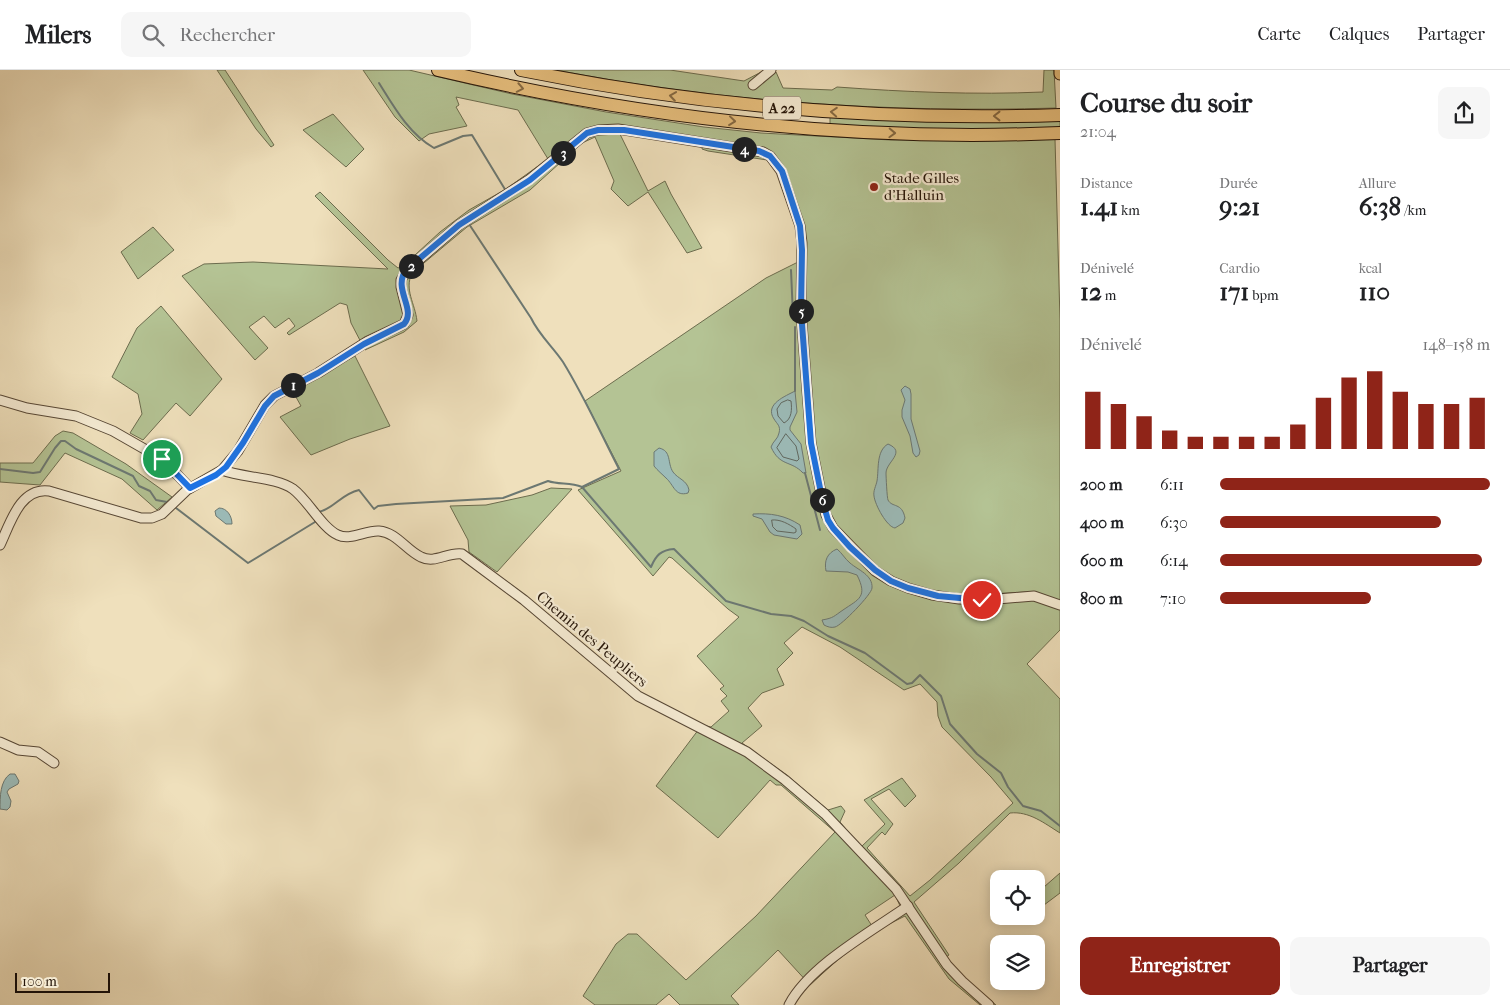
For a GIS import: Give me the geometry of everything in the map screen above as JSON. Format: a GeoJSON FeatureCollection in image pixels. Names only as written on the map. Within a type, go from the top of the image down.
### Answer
{"type":"FeatureCollection","features":[{"type":"Feature","properties":{"kind":"highway","name":"A 22"},"geometry":{"type":"LineString","coordinates":[[438,70],[586,101],[656,112],[741,122],[826,130],[906,133],[1060,133]]}},
{"type":"Feature","properties":{"kind":"highway","name":"A 22"},"geometry":{"type":"LineString","coordinates":[[521,70],[719,102],[806,110],[932,116],[1060,115]]}},
{"type":"Feature","properties":{"kind":"street"},"geometry":{"type":"LineString","coordinates":[[752,85],[771,70]]}},
{"type":"Feature","properties":{"kind":"street"},"geometry":{"type":"LineString","coordinates":[[0,545],[20,505],[27,496],[36,491],[49,491],[136,517],[148,519],[162,514],[190,488],[222,470],[238,451],[265,406],[274,396],[318,373],[364,344],[404,324],[408,318],[402,290],[402,280],[406,270],[459,225],[530,180],[587,133],[598,130],[624,130],[759,151],[770,156],[782,171],[800,226],[802,250],[801,311],[811,443],[823,503],[828,520],[833,528],[878,574],[908,588],[938,596],[971,600],[1030,596],[1060,605]]}},
{"type":"Feature","properties":{"kind":"street"},"geometry":{"type":"LineString","coordinates":[[0,400],[27,408],[76,416],[106,428],[158,456],[190,488]]}},
{"type":"Feature","properties":{"kind":"street","name":"Chemin des Peupliers"},"geometry":{"type":"LineString","coordinates":[[222,470],[241,476],[279,482],[290,487],[339,536],[383,531],[424,559],[433,560],[455,554],[466,557],[524,600],[638,696],[747,752],[778,775],[831,820],[896,889],[947,965],[989,1005]]}},
{"type":"Feature","properties":{"kind":"street"},"geometry":{"type":"LineString","coordinates":[[0,742],[18,750],[38,752],[54,762]]}},
{"type":"Feature","properties":{"kind":"street"},"geometry":{"type":"LineString","coordinates":[[789,1005],[805,984],[821,968],[852,944],[908,906]]}},
{"type":"Feature","properties":{"kind":"green space"},"geometry":{"type":"Polygon","coordinates":[[[217,70],[225,70],[274,145],[271,147],[256,129],[217,70]]]}},
{"type":"Feature","properties":{"kind":"green space"},"geometry":{"type":"Polygon","coordinates":[[[363,70],[409,70],[512,94],[606,112],[704,127],[761,133],[891,140],[1055,139],[1060,320],[1060,602],[1038,593],[1025,592],[955,596],[942,600],[956,603],[985,603],[1030,598],[1060,608],[1060,630],[1027,664],[1060,699],[1060,833],[1030,816],[1010,813],[959,863],[914,902],[949,955],[945,958],[961,975],[996,1005],[980,1005],[949,979],[905,916],[873,932],[810,985],[778,950],[731,996],[739,1005],[680,1005],[669,994],[656,1005],[595,1005],[583,996],[616,944],[628,934],[637,934],[686,980],[756,916],[835,832],[781,785],[776,785],[770,780],[718,838],[656,786],[702,725],[711,727],[729,711],[721,701],[727,696],[720,689],[724,686],[697,656],[739,617],[672,558],[669,557],[653,576],[578,490],[621,471],[585,401],[766,278],[798,262],[797,225],[778,174],[767,160],[708,151],[702,149],[703,139],[616,126],[648,191],[665,181],[702,248],[687,253],[648,192],[628,206],[611,189],[614,181],[595,137],[582,143],[530,190],[467,227],[412,273],[409,285],[417,321],[404,332],[365,350],[351,323],[347,305],[340,303],[289,335],[287,333],[295,326],[289,318],[275,328],[264,316],[249,327],[268,348],[255,360],[182,276],[204,264],[253,262],[388,269],[315,196],[320,192],[398,268],[403,266],[440,232],[469,210],[506,189],[548,159],[518,110],[456,97],[459,105],[456,107],[467,126],[429,134],[419,141],[395,117],[363,70]],[[802,627],[784,643],[793,653],[777,669],[784,685],[762,693],[748,708],[762,726],[742,743],[788,776],[828,810],[841,806],[845,811],[840,822],[861,847],[885,824],[864,800],[902,778],[916,796],[905,807],[889,789],[871,799],[893,824],[885,835],[882,832],[867,848],[910,896],[930,880],[1013,803],[991,777],[942,727],[938,716],[937,702],[920,684],[904,690],[840,647],[802,627]],[[895,895],[865,915],[872,926],[901,908],[895,895]]]}},
{"type":"Feature","properties":{"kind":"green space"},"geometry":{"type":"Polygon","coordinates":[[[556,70],[670,70],[744,81],[765,70],[776,72],[783,88],[832,90],[837,87],[914,92],[991,93],[1043,92],[1044,70],[1054,70],[1056,108],[930,109],[805,103],[680,90],[556,70]]]}},
{"type":"Feature","properties":{"kind":"green space"},"geometry":{"type":"Polygon","coordinates":[[[333,114],[364,149],[346,167],[303,130],[333,114]]]}},
{"type":"Feature","properties":{"kind":"green space"},"geometry":{"type":"Polygon","coordinates":[[[830,116],[1060,119],[1060,128],[950,130],[830,125],[830,116]]]}},
{"type":"Feature","properties":{"kind":"green space"},"geometry":{"type":"Polygon","coordinates":[[[153,227],[174,250],[138,279],[121,252],[153,227]]]}},
{"type":"Feature","properties":{"kind":"green space"},"geometry":{"type":"Polygon","coordinates":[[[161,306],[222,379],[190,416],[176,403],[143,440],[130,433],[142,414],[138,394],[112,377],[137,328],[161,306]]]}},
{"type":"Feature","properties":{"kind":"green space"},"geometry":{"type":"Polygon","coordinates":[[[355,356],[390,426],[350,439],[311,455],[280,417],[301,406],[292,390],[355,356]]]}},
{"type":"Feature","properties":{"kind":"green space"},"geometry":{"type":"Polygon","coordinates":[[[63,431],[73,433],[126,464],[172,497],[157,510],[122,479],[65,453],[40,485],[0,482],[0,463],[33,463],[55,436],[63,431]]]}},
{"type":"Feature","properties":{"kind":"green space"},"geometry":{"type":"Polygon","coordinates":[[[551,488],[572,489],[497,572],[469,552],[468,540],[450,506],[486,505],[532,495],[551,488]]]}},
{"type":"Feature","properties":{"kind":"green space"},"geometry":{"type":"Polygon","coordinates":[[[1060,873],[1060,893],[1045,904],[1045,886],[1060,873]]]}},
{"type":"Feature","properties":{"kind":"water"},"geometry":{"type":"Polygon","coordinates":[[[905,386],[910,389],[911,419],[920,451],[916,457],[913,453],[910,436],[902,417],[905,400],[901,390],[905,386]]]}},
{"type":"Feature","properties":{"kind":"water"},"geometry":{"type":"Polygon","coordinates":[[[795,391],[797,412],[790,430],[801,444],[806,473],[782,461],[771,447],[778,437],[779,431],[772,414],[772,409],[777,401],[795,391]]]}},
{"type":"Feature","properties":{"kind":"water"},"geometry":{"type":"Polygon","coordinates":[[[888,444],[896,450],[896,454],[886,473],[888,500],[902,510],[905,518],[903,523],[895,528],[888,524],[882,515],[874,494],[880,456],[884,447],[888,444]]]}},
{"type":"Feature","properties":{"kind":"water"},"geometry":{"type":"Polygon","coordinates":[[[659,448],[668,455],[671,469],[686,484],[689,490],[688,493],[677,492],[654,466],[654,452],[659,448]]]}},
{"type":"Feature","properties":{"kind":"water"},"geometry":{"type":"Polygon","coordinates":[[[219,508],[224,509],[228,513],[232,524],[226,524],[216,516],[215,511],[219,508]]]}},
{"type":"Feature","properties":{"kind":"water"},"geometry":{"type":"Polygon","coordinates":[[[753,514],[771,514],[789,519],[800,525],[802,534],[797,539],[774,535],[762,519],[753,516],[753,514]]]}},
{"type":"Feature","properties":{"kind":"water"},"geometry":{"type":"Polygon","coordinates":[[[837,549],[848,561],[868,576],[872,583],[872,588],[862,603],[849,616],[835,627],[831,627],[824,625],[822,620],[836,615],[857,600],[862,593],[857,575],[848,572],[826,571],[825,564],[827,558],[837,549]]]}},
{"type":"Feature","properties":{"kind":"water"},"geometry":{"type":"Polygon","coordinates":[[[10,774],[15,774],[19,781],[18,784],[7,792],[11,801],[10,807],[7,810],[0,809],[2,785],[10,774]]]}},
{"type":"Feature","properties":{"kind":"waterway"},"geometry":{"type":"LineString","coordinates":[[379,83],[410,128],[434,148],[463,136],[472,135],[506,191]]}},
{"type":"Feature","properties":{"kind":"waterway"},"geometry":{"type":"LineString","coordinates":[[469,224],[538,330],[571,375],[619,469],[582,487]]}},
{"type":"Feature","properties":{"kind":"waterway"},"geometry":{"type":"LineString","coordinates":[[791,270],[793,316]]}},
{"type":"Feature","properties":{"kind":"waterway"},"geometry":{"type":"LineString","coordinates":[[795,327],[795,391]]}},
{"type":"Feature","properties":{"kind":"waterway"},"geometry":{"type":"LineString","coordinates":[[0,469],[33,473],[40,472],[55,448],[61,441],[65,441],[76,449],[133,476],[139,486],[150,491],[156,500],[167,502]]}},
{"type":"Feature","properties":{"kind":"waterway"},"geometry":{"type":"LineString","coordinates":[[805,473],[820,530]]}},
{"type":"Feature","properties":{"kind":"waterway"},"geometry":{"type":"LineString","coordinates":[[319,512],[359,490],[374,509],[378,506],[396,504],[503,498],[548,481],[582,487],[651,567],[659,554],[674,549],[726,601],[771,614],[791,616],[804,621],[828,636],[865,653],[907,684],[912,683],[920,675],[941,696],[950,724],[977,754],[1001,773],[1008,787],[1023,806],[1041,811],[1060,826]]}},
{"type":"Feature","properties":{"kind":"waterway"},"geometry":{"type":"LineString","coordinates":[[176,508],[248,563],[315,522],[315,518]]}},
{"type":"Feature","properties":{"kind":"place","name":"Stade Gilles d'Halluin"},"geometry":{"type":"Point","coordinates":[874,187]}},
{"type":"Feature","properties":{"kind":"route"},"geometry":{"type":"LineString","coordinates":[[162,459],[190,488],[216,475],[238,451],[270,399],[281,391],[318,373],[373,339],[398,328],[407,321],[408,312],[402,290],[402,280],[406,270],[459,225],[478,211],[530,180],[587,133],[609,129],[624,130],[759,151],[767,153],[782,171],[800,226],[802,250],[800,298],[811,443],[828,520],[850,547],[882,576],[891,581],[938,596],[982,600]]}}]}
